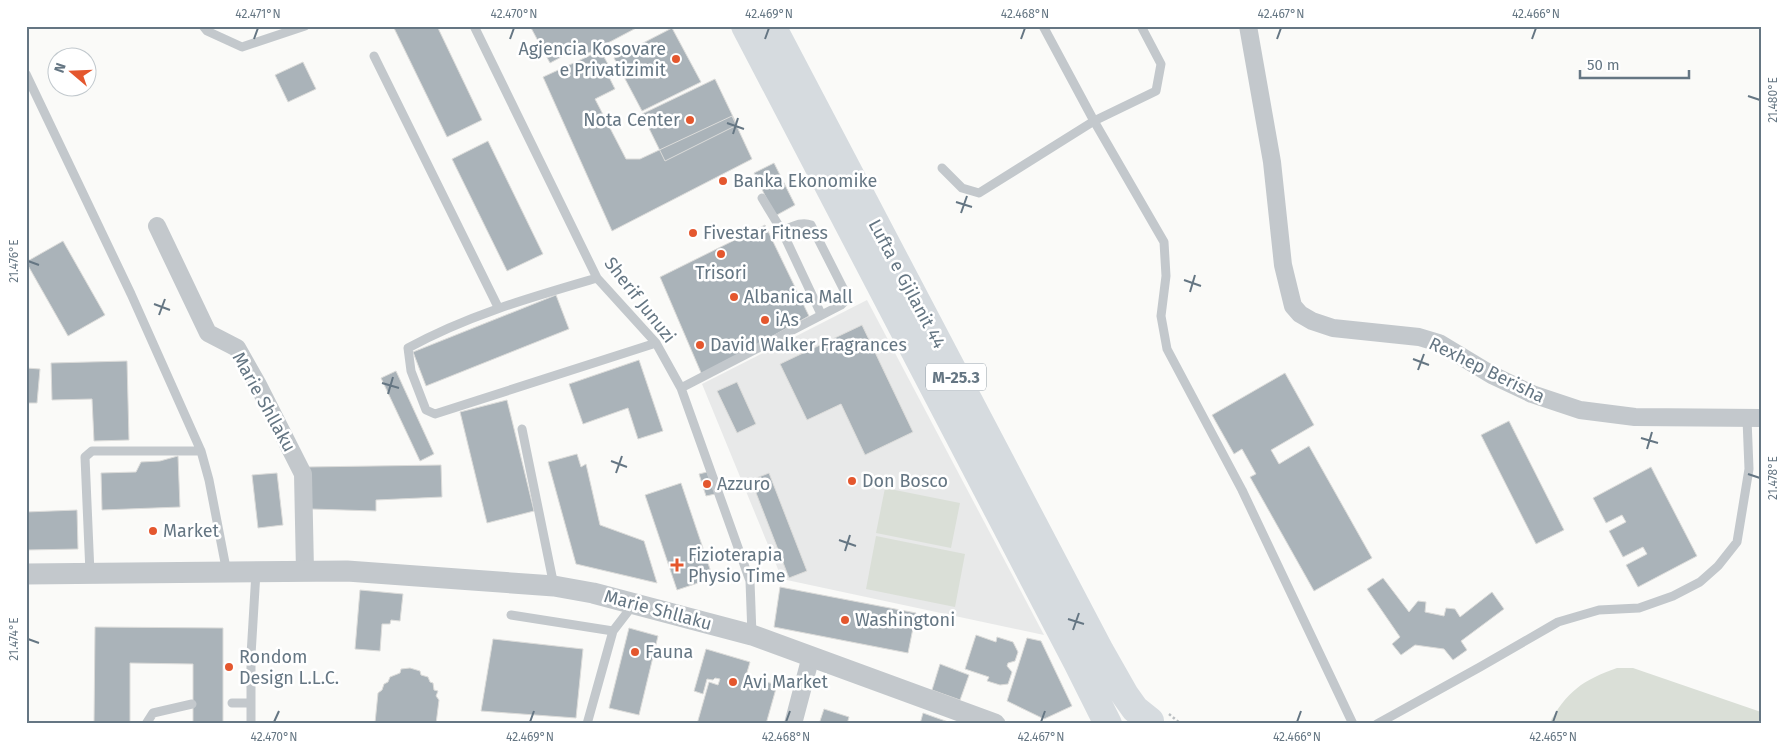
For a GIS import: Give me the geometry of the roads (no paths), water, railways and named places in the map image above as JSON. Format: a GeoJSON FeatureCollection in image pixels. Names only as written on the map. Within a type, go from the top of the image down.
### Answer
{"type":"FeatureCollection","features":[{"type":"Feature","properties":{"kind":"main road","name":"Lufta e Gjilanit 44"},"geometry":{"type":"LineString","coordinates":[[745,26],[1108,724]]}},
{"type":"Feature","properties":{"kind":"main road","name":"Lufta e Gjilanit 44"},"geometry":{"type":"LineString","coordinates":[[772,26],[1100,651],[1125,695],[1145,723]]}},
{"type":"Feature","properties":{"kind":"street","name":"Rexhep Berisha"},"geometry":{"type":"LineString","coordinates":[[1248,26],[1272,162],[1283,266],[1294,306],[1300,314],[1312,321],[1333,328],[1419,337],[1439,343],[1492,376],[1532,394],[1580,410],[1636,417],[1754,418]]}},
{"type":"Feature","properties":{"kind":"street","name":"Marie Shllaku"},"geometry":{"type":"LineString","coordinates":[[157,226],[208,333],[237,348],[304,474],[305,572]]}},
{"type":"Feature","properties":{"kind":"street","name":"Marie Shllaku"},"geometry":{"type":"LineString","coordinates":[[26,574],[347,571],[554,586],[593,593],[752,635],[995,724]]}},
{"type":"Feature","properties":{"kind":"street"},"geometry":{"type":"LineString","coordinates":[[793,724],[811,656]]}},
{"type":"Feature","properties":{"kind":"lane"},"geometry":{"type":"LineString","coordinates":[[203,26],[207,31],[242,47],[305,26]]}},
{"type":"Feature","properties":{"kind":"lane","name":"Sherif Junuzi"},"geometry":{"type":"LineString","coordinates":[[474,26],[597,278],[656,343],[681,388],[750,581],[752,635]]}},
{"type":"Feature","properties":{"kind":"lane"},"geometry":{"type":"LineString","coordinates":[[1043,26],[1094,121],[1164,242],[1166,276],[1161,316],[1167,349],[1242,490],[1353,724]]}},
{"type":"Feature","properties":{"kind":"lane"},"geometry":{"type":"LineString","coordinates":[[942,168],[962,188],[979,193],[1094,121],[1156,91],[1161,64],[1141,26]]}},
{"type":"Feature","properties":{"kind":"lane"},"geometry":{"type":"LineString","coordinates":[[374,56],[498,307]]}},
{"type":"Feature","properties":{"kind":"lane"},"geometry":{"type":"LineString","coordinates":[[26,74],[131,294],[202,451],[227,572]]}},
{"type":"Feature","properties":{"kind":"lane"},"geometry":{"type":"LineString","coordinates":[[762,198],[782,231],[821,314]]}},
{"type":"Feature","properties":{"kind":"lane"},"geometry":{"type":"LineString","coordinates":[[681,388],[841,305],[845,301],[844,290],[811,225],[799,224],[782,231]]}},
{"type":"Feature","properties":{"kind":"lane"},"geometry":{"type":"LineString","coordinates":[[597,278],[498,307],[434,334],[408,348],[411,371],[426,410],[435,414],[656,343]]}},
{"type":"Feature","properties":{"kind":"lane"},"geometry":{"type":"LineString","coordinates":[[1377,724],[1558,622],[1599,610],[1639,608],[1672,596],[1700,582],[1718,566],[1738,542],[1749,469],[1754,418]]}},
{"type":"Feature","properties":{"kind":"lane"},"geometry":{"type":"LineString","coordinates":[[522,429],[554,586]]}},
{"type":"Feature","properties":{"kind":"lane"},"geometry":{"type":"LineString","coordinates":[[90,573],[85,457],[92,451],[202,451]]}},
{"type":"Feature","properties":{"kind":"lane"},"geometry":{"type":"LineString","coordinates":[[251,724],[251,655],[256,572]]}},
{"type":"Feature","properties":{"kind":"lane"},"geometry":{"type":"LineString","coordinates":[[587,724],[612,631],[634,604]]}},
{"type":"Feature","properties":{"kind":"lane"},"geometry":{"type":"LineString","coordinates":[[511,615],[612,631]]}},
{"type":"Feature","properties":{"kind":"lane"},"geometry":{"type":"LineString","coordinates":[[232,703],[251,703]]}},
{"type":"Feature","properties":{"kind":"lane"},"geometry":{"type":"LineString","coordinates":[[146,724],[153,712],[192,704]]}},
{"type":"Feature","properties":{"kind":"place","name":"Agjencia Kosovare e Privatizimit"},"geometry":{"type":"Point","coordinates":[676,59]}},
{"type":"Feature","properties":{"kind":"place","name":"Nota Center"},"geometry":{"type":"Point","coordinates":[690,120]}},
{"type":"Feature","properties":{"kind":"place","name":"Banka Ekonomike"},"geometry":{"type":"Point","coordinates":[723,181]}},
{"type":"Feature","properties":{"kind":"place","name":"Fivestar Fitness"},"geometry":{"type":"Point","coordinates":[693,233]}},
{"type":"Feature","properties":{"kind":"place","name":"Trisori"},"geometry":{"type":"Point","coordinates":[721,254]}},
{"type":"Feature","properties":{"kind":"place","name":"Albanica Mall"},"geometry":{"type":"Point","coordinates":[734,297]}},
{"type":"Feature","properties":{"kind":"place","name":"iAs"},"geometry":{"type":"Point","coordinates":[765,320]}},
{"type":"Feature","properties":{"kind":"place","name":"David Walker Fragrances"},"geometry":{"type":"Point","coordinates":[700,345]}},
{"type":"Feature","properties":{"kind":"place","name":"Don Bosco"},"geometry":{"type":"Point","coordinates":[852,481]}},
{"type":"Feature","properties":{"kind":"place","name":"Azzuro"},"geometry":{"type":"Point","coordinates":[707,484]}},
{"type":"Feature","properties":{"kind":"place","name":"Market"},"geometry":{"type":"Point","coordinates":[153,531]}},
{"type":"Feature","properties":{"kind":"place","name":"Fizioterapia Physio Time"},"geometry":{"type":"Point","coordinates":[677,565]}},
{"type":"Feature","properties":{"kind":"place","name":"Washingtoni"},"geometry":{"type":"Point","coordinates":[845,620]}},
{"type":"Feature","properties":{"kind":"place","name":"Fauna"},"geometry":{"type":"Point","coordinates":[635,652]}},
{"type":"Feature","properties":{"kind":"place","name":"Rondom Design L.L.C."},"geometry":{"type":"Point","coordinates":[229,667]}},
{"type":"Feature","properties":{"kind":"place","name":"Avi Market"},"geometry":{"type":"Point","coordinates":[733,682]}}]}
